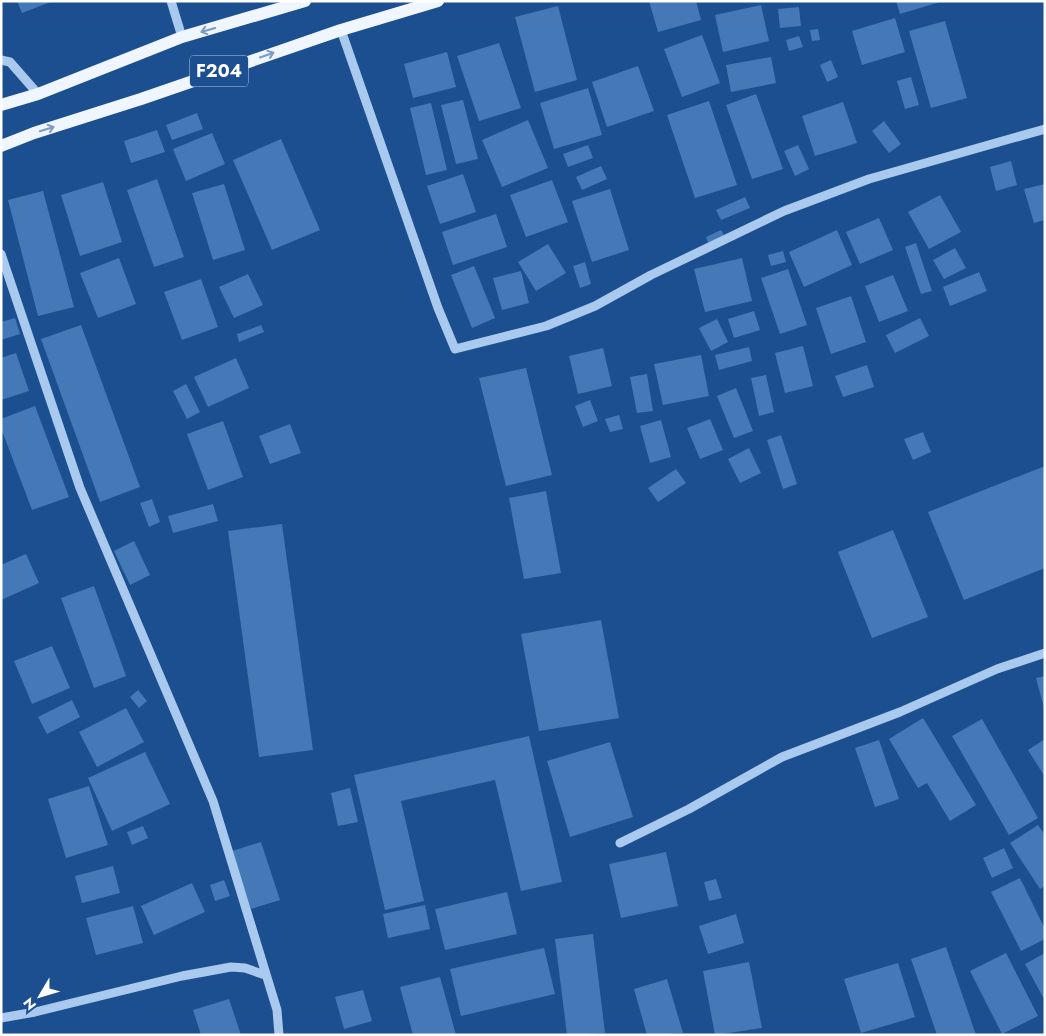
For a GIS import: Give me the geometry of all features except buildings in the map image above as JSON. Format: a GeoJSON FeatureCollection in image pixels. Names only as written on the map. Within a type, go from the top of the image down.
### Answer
{"type":"FeatureCollection","features":[{"type":"Feature","properties":{"kind":"main road","name":"F204"},"geometry":{"type":"LineString","coordinates":[[1,104],[38,94],[182,37],[305,1]]}},
{"type":"Feature","properties":{"kind":"main road","name":"F204"},"geometry":{"type":"LineString","coordinates":[[1,146],[34,133],[141,99],[341,30],[438,1]]}},
{"type":"Feature","properties":{"kind":"street"},"geometry":{"type":"LineString","coordinates":[[171,1],[182,37]]}},
{"type":"Feature","properties":{"kind":"street"},"geometry":{"type":"LineString","coordinates":[[341,30],[438,308],[455,349],[546,326],[587,310],[651,275],[784,211],[870,179],[1045,129]]}},
{"type":"Feature","properties":{"kind":"street"},"geometry":{"type":"LineString","coordinates":[[1,60],[10,62],[38,94]]}},
{"type":"Feature","properties":{"kind":"street"},"geometry":{"type":"LineString","coordinates":[[1,254],[80,488],[213,801],[276,1010],[279,1035]]}},
{"type":"Feature","properties":{"kind":"street"},"geometry":{"type":"LineString","coordinates":[[620,843],[689,809],[782,757],[900,712],[997,669],[1045,654]]}},
{"type":"Feature","properties":{"kind":"street"},"geometry":{"type":"LineString","coordinates":[[1,1018],[35,1012],[182,976],[231,967],[245,968],[265,975]]}}]}
